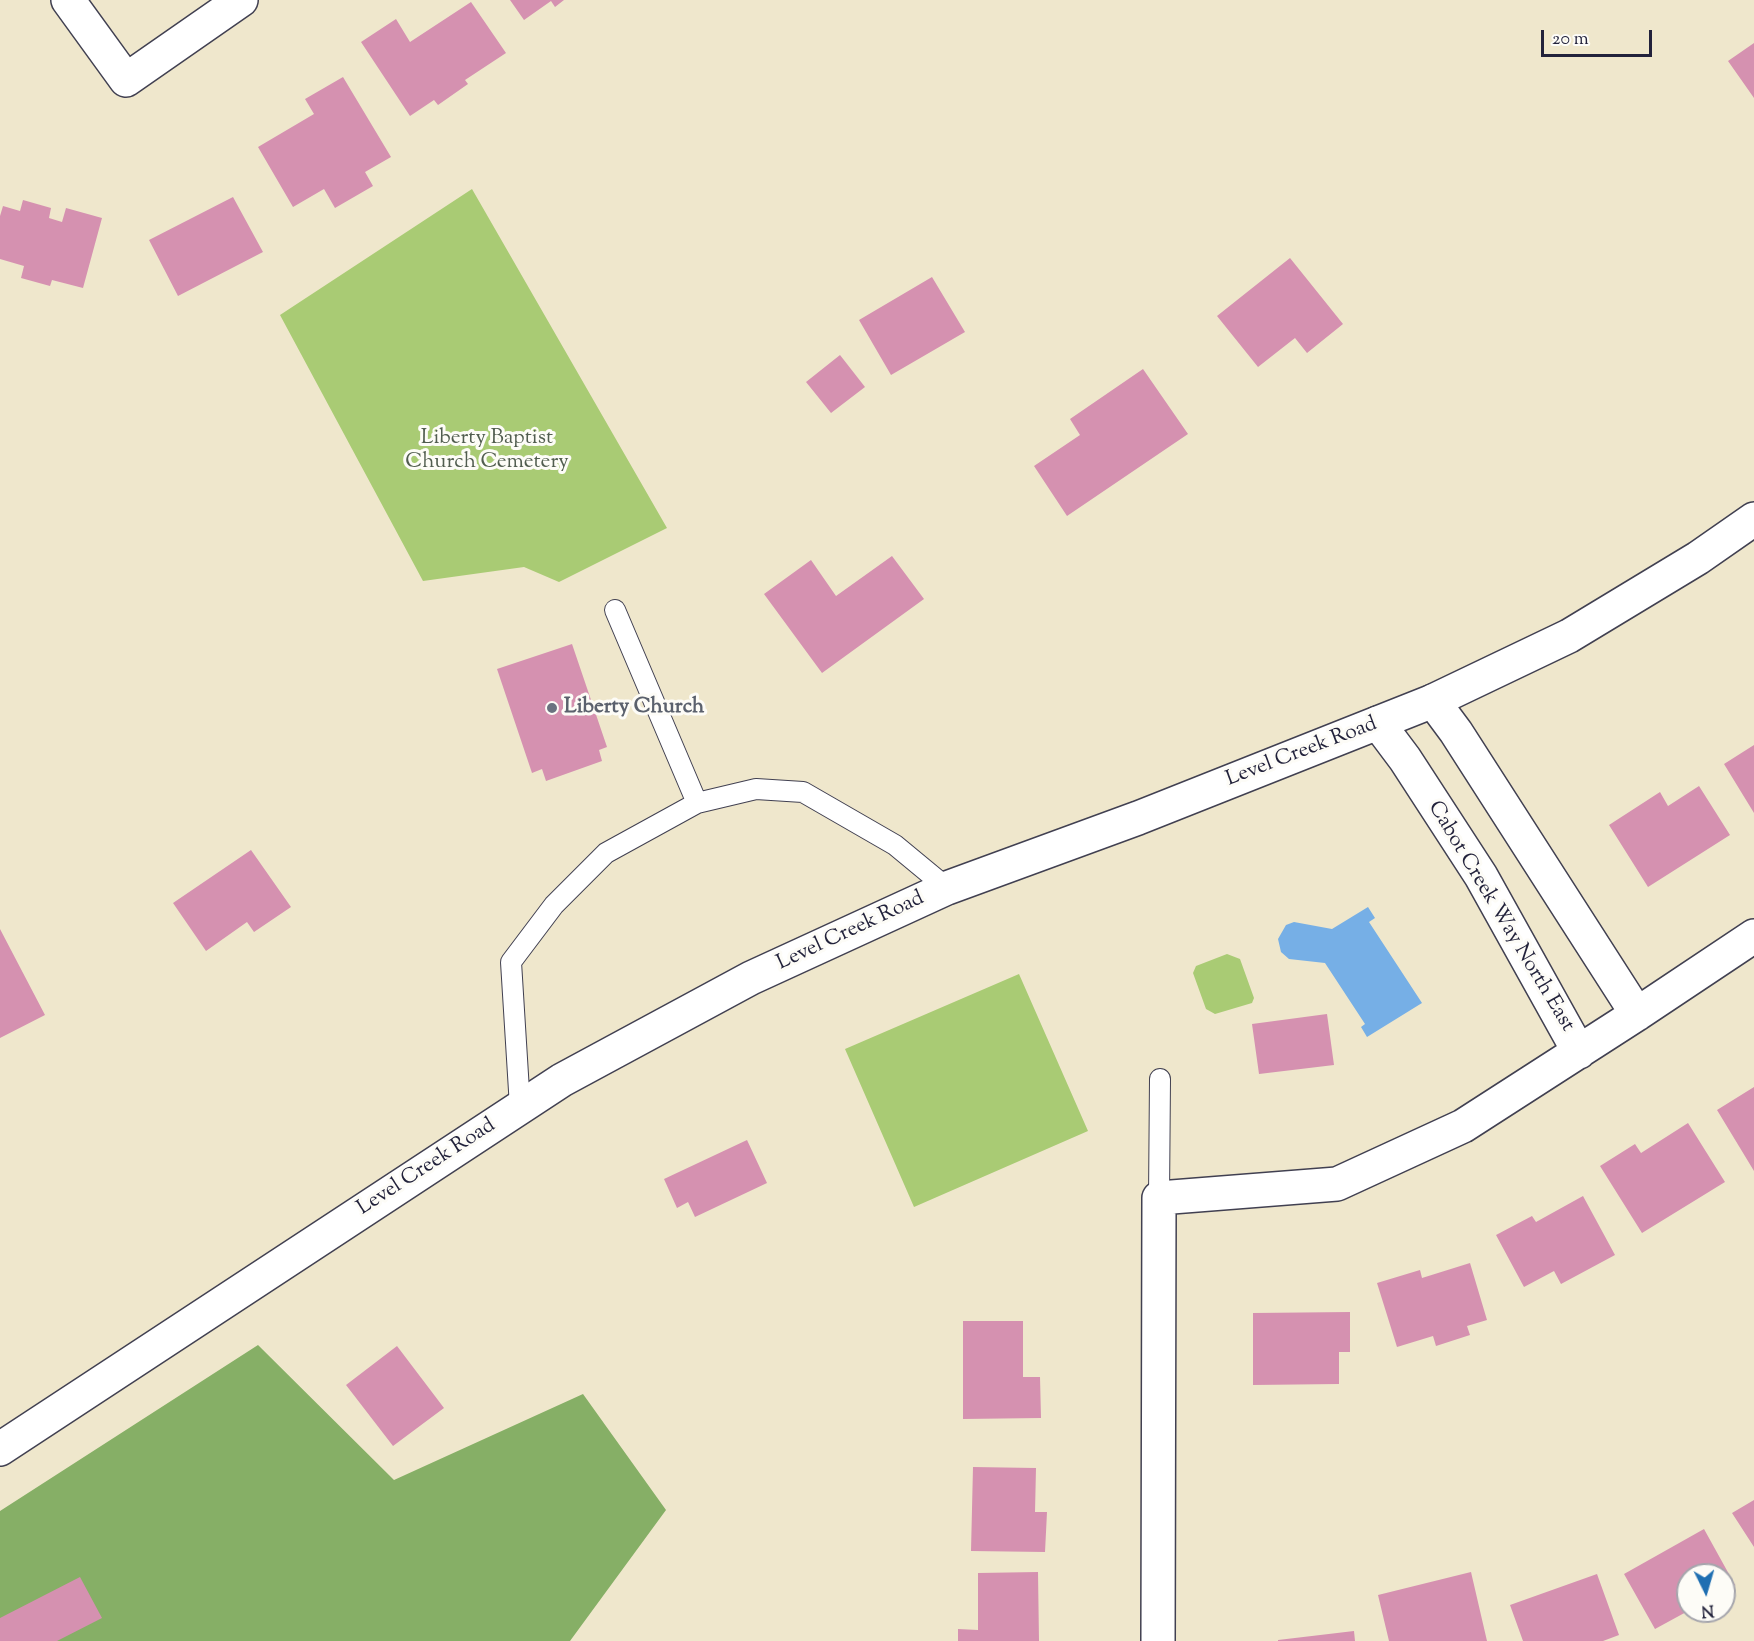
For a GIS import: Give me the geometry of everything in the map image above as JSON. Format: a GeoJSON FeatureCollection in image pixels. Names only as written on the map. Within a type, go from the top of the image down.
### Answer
{"type":"FeatureCollection","features":[{"type":"Feature","properties":{"kind":"street"},"geometry":{"type":"LineString","coordinates":[[68,0],[126,80],[241,0]]}},
{"type":"Feature","properties":{"kind":"street","name":"Level Creek Road"},"geometry":{"type":"LineString","coordinates":[[0,1449],[562,1080],[751,978],[947,888],[1138,818],[1433,701],[1569,636],[1698,558],[1754,519]]}},
{"type":"Feature","properties":{"kind":"street"},"geometry":{"type":"LineString","coordinates":[[1433,701],[1456,732],[1637,1014]]}},
{"type":"Feature","properties":{"kind":"street","name":"Cabot Creek Way North East"},"geometry":{"type":"LineString","coordinates":[[1378,723],[1405,759],[1481,876],[1579,1052]]}},
{"type":"Feature","properties":{"kind":"street"},"geometry":{"type":"LineString","coordinates":[[1158,1641],[1159,1198],[1337,1184],[1463,1126],[1754,936]]}},
{"type":"Feature","properties":{"kind":"lane"},"geometry":{"type":"LineString","coordinates":[[615,610],[697,803]]}},
{"type":"Feature","properties":{"kind":"lane"},"geometry":{"type":"LineString","coordinates":[[520,1107],[512,962],[554,904],[606,854],[697,803],[756,789],[803,792],[896,845],[947,888]]}},
{"type":"Feature","properties":{"kind":"lane"},"geometry":{"type":"LineString","coordinates":[[1159,1198],[1160,1079]]}},
{"type":"Feature","properties":{"kind":"green space","name":"Liberty Baptist Church Cemetery"},"geometry":{"type":"Polygon","coordinates":[[[472,189],[667,528],[559,582],[524,567],[423,581],[280,315],[472,189]]]}},
{"type":"Feature","properties":{"kind":"green space"},"geometry":{"type":"Polygon","coordinates":[[[1227,954],[1240,959],[1254,998],[1252,1003],[1215,1014],[1206,1009],[1193,973],[1196,966],[1227,954]]]}},
{"type":"Feature","properties":{"kind":"green space"},"geometry":{"type":"Polygon","coordinates":[[[1019,974],[1088,1131],[914,1207],[845,1049],[1019,974]]]}},
{"type":"Feature","properties":{"kind":"green space"},"geometry":{"type":"Polygon","coordinates":[[[258,1345],[394,1480],[583,1394],[666,1510],[570,1641],[0,1641],[0,1511],[258,1345]]]}},
{"type":"Feature","properties":{"kind":"water"},"geometry":{"type":"Polygon","coordinates":[[[1368,907],[1375,918],[1369,922],[1422,1003],[1367,1037],[1361,1027],[1365,1024],[1325,963],[1289,959],[1281,952],[1278,939],[1286,925],[1294,922],[1332,929],[1368,907]]]}},
{"type":"Feature","properties":{"kind":"building"},"geometry":{"type":"Polygon","coordinates":[[[510,0],[564,0],[555,7],[551,1],[524,20],[510,0]]]}},
{"type":"Feature","properties":{"kind":"building"},"geometry":{"type":"Polygon","coordinates":[[[471,2],[506,53],[465,80],[468,84],[438,105],[434,100],[410,116],[361,42],[396,19],[410,42],[471,2]]]}},
{"type":"Feature","properties":{"kind":"building"},"geometry":{"type":"Polygon","coordinates":[[[1754,43],[1754,98],[1728,61],[1754,43]]]}},
{"type":"Feature","properties":{"kind":"building"},"geometry":{"type":"Polygon","coordinates":[[[343,77],[391,157],[365,172],[373,186],[335,208],[324,189],[293,207],[258,147],[314,114],[305,99],[343,77]]]}},
{"type":"Feature","properties":{"kind":"building"},"geometry":{"type":"Polygon","coordinates":[[[233,197],[263,252],[178,296],[149,240],[233,197]]]}},
{"type":"Feature","properties":{"kind":"building"},"geometry":{"type":"Polygon","coordinates":[[[23,200],[51,208],[49,218],[62,222],[66,208],[102,218],[83,288],[52,280],[50,286],[21,278],[24,266],[0,259],[0,216],[3,206],[20,211],[23,200]]]}},
{"type":"Feature","properties":{"kind":"building"},"geometry":{"type":"Polygon","coordinates":[[[1290,258],[1343,324],[1307,353],[1295,338],[1258,367],[1217,316],[1290,258]]]}},
{"type":"Feature","properties":{"kind":"building"},"geometry":{"type":"Polygon","coordinates":[[[932,277],[965,332],[891,375],[859,320],[932,277]]]}},
{"type":"Feature","properties":{"kind":"building"},"geometry":{"type":"Polygon","coordinates":[[[840,355],[865,387],[831,413],[806,382],[840,355]]]}},
{"type":"Feature","properties":{"kind":"building"},"geometry":{"type":"Polygon","coordinates":[[[1143,369],[1188,434],[1067,516],[1034,466],[1080,435],[1070,419],[1143,369]]]}},
{"type":"Feature","properties":{"kind":"building"},"geometry":{"type":"Polygon","coordinates":[[[892,556],[924,599],[822,673],[764,594],[811,560],[836,596],[892,556]]]}},
{"type":"Feature","properties":{"kind":"building","name":"Liberty Church"},"geometry":{"type":"Polygon","coordinates":[[[572,644],[607,747],[599,750],[602,761],[546,781],[542,769],[532,773],[497,669],[572,644]]]}},
{"type":"Feature","properties":{"kind":"building"},"geometry":{"type":"Polygon","coordinates":[[[1754,745],[1754,813],[1724,764],[1754,745]]]}},
{"type":"Feature","properties":{"kind":"building"},"geometry":{"type":"Polygon","coordinates":[[[1699,786],[1730,835],[1648,887],[1609,825],[1660,792],[1668,806],[1699,786]]]}},
{"type":"Feature","properties":{"kind":"building"},"geometry":{"type":"Polygon","coordinates":[[[251,850],[291,907],[254,932],[247,922],[206,951],[173,903],[251,850]]]}},
{"type":"Feature","properties":{"kind":"building"},"geometry":{"type":"Polygon","coordinates":[[[0,929],[45,1015],[0,1038],[0,929]]]}},
{"type":"Feature","properties":{"kind":"building"},"geometry":{"type":"Polygon","coordinates":[[[1327,1014],[1334,1065],[1259,1074],[1252,1024],[1327,1014]]]}},
{"type":"Feature","properties":{"kind":"building"},"geometry":{"type":"Polygon","coordinates":[[[1754,1087],[1754,1171],[1717,1110],[1754,1087]]]}},
{"type":"Feature","properties":{"kind":"building"},"geometry":{"type":"Polygon","coordinates":[[[1688,1123],[1725,1182],[1642,1233],[1600,1166],[1635,1144],[1641,1153],[1688,1123]]]}},
{"type":"Feature","properties":{"kind":"building"},"geometry":{"type":"Polygon","coordinates":[[[747,1140],[767,1183],[695,1217],[688,1202],[677,1208],[664,1179],[747,1140]]]}},
{"type":"Feature","properties":{"kind":"building"},"geometry":{"type":"Polygon","coordinates":[[[1583,1196],[1615,1255],[1561,1284],[1554,1271],[1524,1287],[1496,1235],[1532,1216],[1536,1222],[1583,1196]]]}},
{"type":"Feature","properties":{"kind":"building"},"geometry":{"type":"Polygon","coordinates":[[[1470,1263],[1487,1320],[1467,1326],[1470,1335],[1436,1346],[1433,1336],[1397,1347],[1377,1283],[1420,1270],[1422,1278],[1470,1263]]]}},
{"type":"Feature","properties":{"kind":"building"},"geometry":{"type":"Polygon","coordinates":[[[1350,1312],[1350,1352],[1339,1352],[1339,1384],[1253,1385],[1253,1313],[1350,1312]]]}},
{"type":"Feature","properties":{"kind":"building"},"geometry":{"type":"Polygon","coordinates":[[[963,1321],[1023,1321],[1023,1377],[1040,1377],[1041,1418],[963,1419],[963,1321]]]}},
{"type":"Feature","properties":{"kind":"building"},"geometry":{"type":"Polygon","coordinates":[[[397,1346],[444,1408],[393,1446],[346,1385],[397,1346]]]}},
{"type":"Feature","properties":{"kind":"building"},"geometry":{"type":"Polygon","coordinates":[[[973,1467],[1036,1468],[1035,1512],[1047,1512],[1045,1552],[971,1551],[973,1467]]]}},
{"type":"Feature","properties":{"kind":"building"},"geometry":{"type":"Polygon","coordinates":[[[1754,1500],[1754,1547],[1732,1513],[1754,1500]]]}},
{"type":"Feature","properties":{"kind":"building"},"geometry":{"type":"Polygon","coordinates":[[[1704,1529],[1723,1563],[1676,1563],[1676,1618],[1655,1629],[1624,1574],[1704,1529]]]}},
{"type":"Feature","properties":{"kind":"building"},"geometry":{"type":"Polygon","coordinates":[[[1038,1572],[1039,1641],[958,1641],[958,1629],[978,1630],[978,1573],[1038,1572]]]}},
{"type":"Feature","properties":{"kind":"building"},"geometry":{"type":"Polygon","coordinates":[[[1471,1572],[1487,1641],[1389,1641],[1378,1595],[1471,1572]]]}},
{"type":"Feature","properties":{"kind":"building"},"geometry":{"type":"Polygon","coordinates":[[[1597,1574],[1619,1635],[1603,1641],[1523,1641],[1510,1605],[1597,1574]]]}},
{"type":"Feature","properties":{"kind":"building"},"geometry":{"type":"Polygon","coordinates":[[[80,1577],[102,1618],[57,1641],[0,1641],[0,1618],[80,1577]]]}},
{"type":"Feature","properties":{"kind":"building"},"geometry":{"type":"Polygon","coordinates":[[[1354,1631],[1355,1641],[1278,1641],[1278,1640],[1354,1631]]]}},
{"type":"Feature","properties":{"kind":"place","name":"Liberty Church"},"geometry":{"type":"Point","coordinates":[552,708]}}]}
